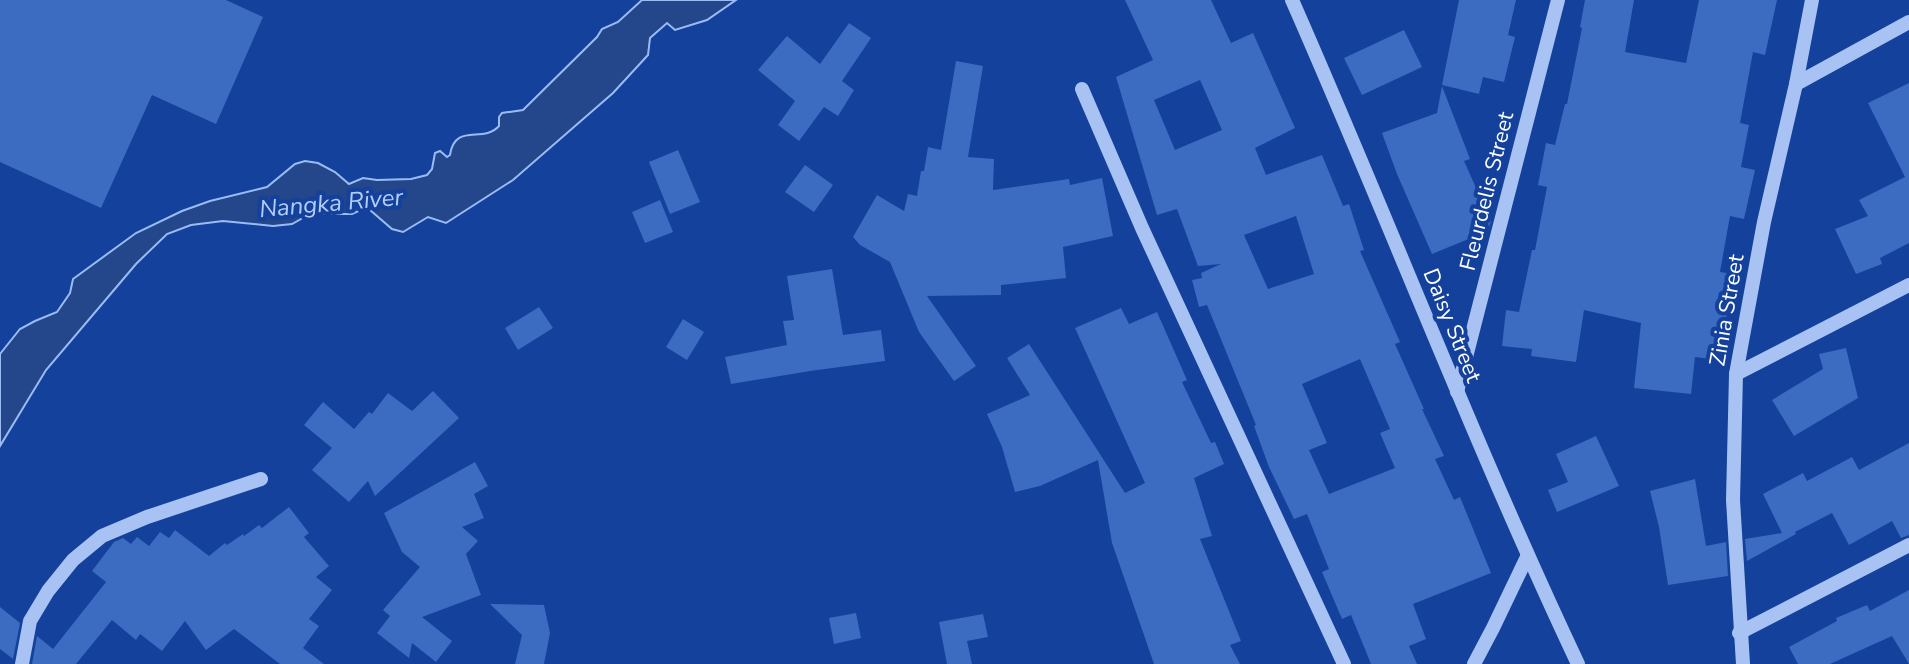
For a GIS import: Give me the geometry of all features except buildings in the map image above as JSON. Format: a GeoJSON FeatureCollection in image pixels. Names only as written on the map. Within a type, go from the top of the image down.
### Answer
{"type":"FeatureCollection","features":[{"type":"Feature","properties":{"kind":"street","name":"Daisy Street"},"geometry":{"type":"LineString","coordinates":[[1292,0],[1527,557],[1578,664]]}},
{"type":"Feature","properties":{"kind":"street","name":"Fleurdelis Street"},"geometry":{"type":"LineString","coordinates":[[1457,392],[1558,0]]}},
{"type":"Feature","properties":{"kind":"street","name":"Zinia Street"},"geometry":{"type":"LineString","coordinates":[[1743,664],[1733,500],[1736,374],[1764,222],[1812,0]]}},
{"type":"Feature","properties":{"kind":"street"},"geometry":{"type":"LineString","coordinates":[[1796,84],[1909,22]]}},
{"type":"Feature","properties":{"kind":"street"},"geometry":{"type":"LineString","coordinates":[[1082,89],[1142,228],[1344,664]]}},
{"type":"Feature","properties":{"kind":"street"},"geometry":{"type":"LineString","coordinates":[[1736,374],[1909,285]]}},
{"type":"Feature","properties":{"kind":"street"},"geometry":{"type":"LineString","coordinates":[[22,664],[30,621],[48,591],[73,560],[102,536],[147,517],[261,479]]}},
{"type":"Feature","properties":{"kind":"street"},"geometry":{"type":"LineString","coordinates":[[1739,633],[1909,545]]}},
{"type":"Feature","properties":{"kind":"street"},"geometry":{"type":"LineString","coordinates":[[1474,664],[1527,557]]}},
{"type":"Feature","properties":{"kind":"water","name":"Nangka River"},"geometry":{"type":"Polygon","coordinates":[[[642,0],[736,0],[707,20],[675,30],[667,23],[650,38],[648,55],[613,93],[513,180],[446,223],[428,217],[403,232],[392,229],[370,210],[363,209],[352,214],[310,214],[292,224],[273,226],[223,221],[191,225],[167,234],[136,264],[46,370],[0,446],[0,354],[20,329],[57,312],[70,293],[73,279],[136,233],[210,201],[267,187],[295,164],[305,161],[318,163],[349,184],[363,178],[411,179],[427,175],[432,169],[435,153],[440,151],[447,157],[458,139],[493,131],[499,126],[502,113],[523,110],[602,29],[618,22],[642,0]]]}}]}
